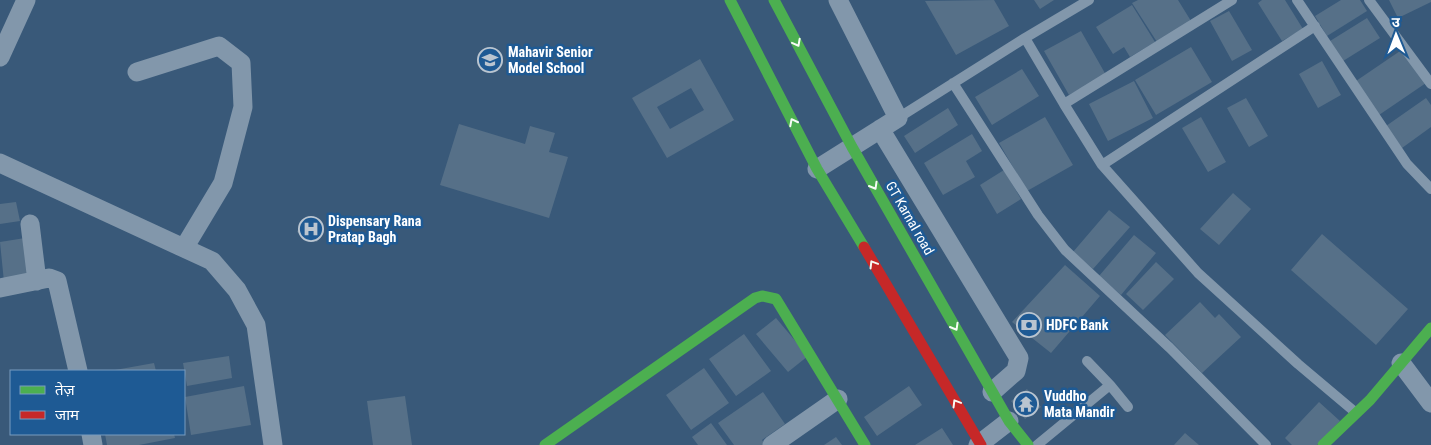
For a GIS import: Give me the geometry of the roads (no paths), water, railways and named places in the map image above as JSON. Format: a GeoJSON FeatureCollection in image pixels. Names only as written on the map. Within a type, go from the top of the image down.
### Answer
{"type":"FeatureCollection","features":[{"type":"Feature","properties":{"kind":"main road"},"geometry":{"type":"LineString","coordinates":[[730,0],[817,169],[980,444]]}},
{"type":"Feature","properties":{"kind":"main road","name":"GT Karnal road"},"geometry":{"type":"LineString","coordinates":[[774,0],[852,147],[1009,421],[1028,445]]}},
{"type":"Feature","properties":{"kind":"main road"},"geometry":{"type":"LineString","coordinates":[[546,445],[755,298],[762,296],[776,299],[865,445]]}},
{"type":"Feature","properties":{"kind":"main road"},"geometry":{"type":"LineString","coordinates":[[1323,445],[1356,413],[1431,328]]}},
{"type":"Feature","properties":{"kind":"street"},"geometry":{"type":"LineString","coordinates":[[0,58],[6,31],[26,0]]}},
{"type":"Feature","properties":{"kind":"street"},"geometry":{"type":"LineString","coordinates":[[817,169],[898,118],[838,0]]}},
{"type":"Feature","properties":{"kind":"street"},"geometry":{"type":"LineString","coordinates":[[137,72],[219,46],[241,63],[243,107],[223,183],[184,248]]}},
{"type":"Feature","properties":{"kind":"street"},"geometry":{"type":"LineString","coordinates":[[880,130],[1019,358],[1016,371],[992,392]]}},
{"type":"Feature","properties":{"kind":"street"},"geometry":{"type":"LineString","coordinates":[[0,163],[212,261],[237,290],[256,325],[273,445]]}},
{"type":"Feature","properties":{"kind":"street"},"geometry":{"type":"LineString","coordinates":[[30,224],[37,281]]}},
{"type":"Feature","properties":{"kind":"street"},"geometry":{"type":"LineString","coordinates":[[0,288],[49,278],[59,284],[78,370]]}},
{"type":"Feature","properties":{"kind":"street"},"geometry":{"type":"LineString","coordinates":[[1401,363],[1431,403]]}},
{"type":"Feature","properties":{"kind":"street"},"geometry":{"type":"LineString","coordinates":[[772,445],[838,399]]}},
{"type":"Feature","properties":{"kind":"street"},"geometry":{"type":"LineString","coordinates":[[980,444],[1009,421]]}},
{"type":"Feature","properties":{"kind":"lane"},"geometry":{"type":"LineString","coordinates":[[898,118],[1089,0]]}},
{"type":"Feature","properties":{"kind":"lane"},"geometry":{"type":"LineString","coordinates":[[1064,104],[1232,0]]}},
{"type":"Feature","properties":{"kind":"lane"},"geometry":{"type":"LineString","coordinates":[[1297,0],[1407,164],[1431,189]]}},
{"type":"Feature","properties":{"kind":"lane"},"geometry":{"type":"LineString","coordinates":[[1369,0],[1431,84]]}},
{"type":"Feature","properties":{"kind":"lane"},"geometry":{"type":"LineString","coordinates":[[1102,165],[1315,26]]}},
{"type":"Feature","properties":{"kind":"lane"},"geometry":{"type":"LineString","coordinates":[[1025,38],[1102,165],[1198,273],[1298,364],[1356,413]]}},
{"type":"Feature","properties":{"kind":"lane"},"geometry":{"type":"LineString","coordinates":[[953,83],[1038,215],[1065,250],[1170,348],[1266,445]]}},
{"type":"Feature","properties":{"kind":"lane"},"geometry":{"type":"LineString","coordinates":[[1087,361],[1128,407]]}},
{"type":"Feature","properties":{"kind":"lane"},"geometry":{"type":"LineString","coordinates":[[1038,445],[1110,385]]}},
{"type":"Feature","properties":{"kind":"place","name":"Mahavir Senior Model School"},"geometry":{"type":"Point","coordinates":[490,60]}},
{"type":"Feature","properties":{"kind":"place","name":"Dispensary Rana Pratap Bagh"},"geometry":{"type":"Point","coordinates":[311,229]}},
{"type":"Feature","properties":{"kind":"place","name":"HDFC Bank"},"geometry":{"type":"Point","coordinates":[1029,325]}},
{"type":"Feature","properties":{"kind":"place","name":"Vuddho Mata Mandir"},"geometry":{"type":"Point","coordinates":[1026,404]}}]}
